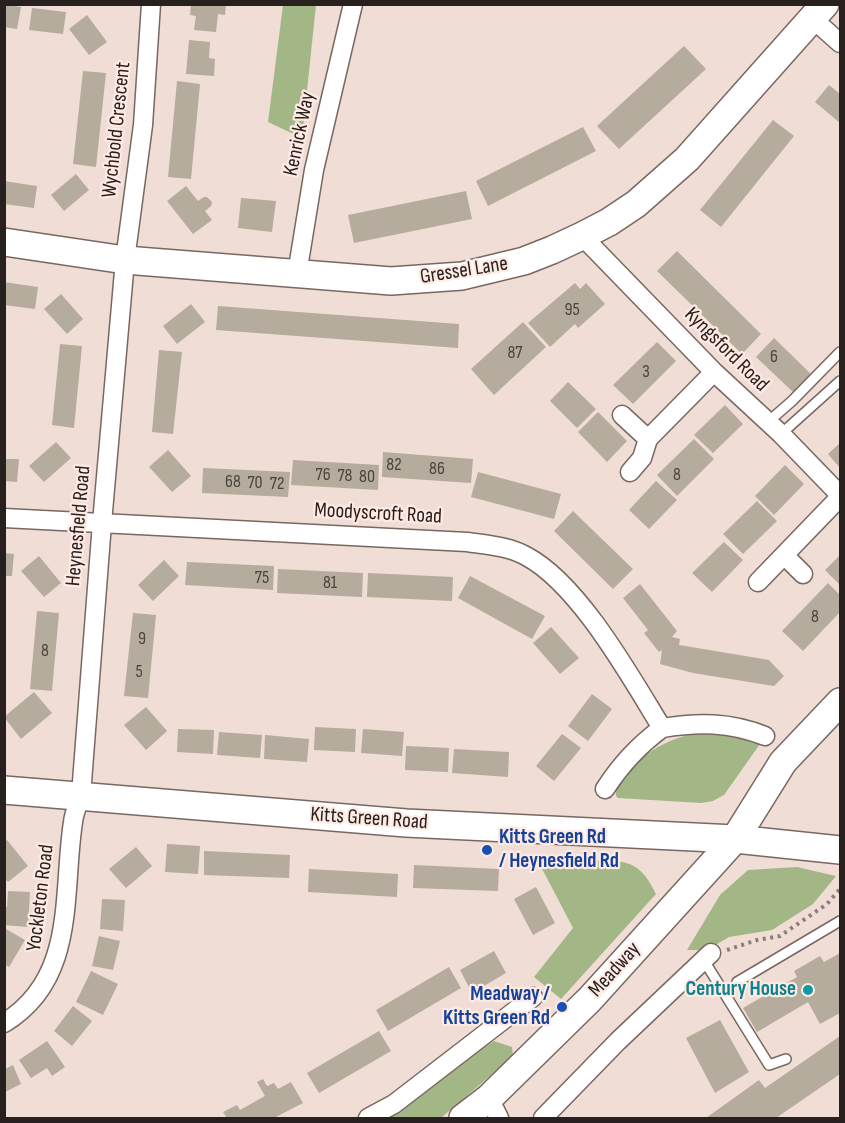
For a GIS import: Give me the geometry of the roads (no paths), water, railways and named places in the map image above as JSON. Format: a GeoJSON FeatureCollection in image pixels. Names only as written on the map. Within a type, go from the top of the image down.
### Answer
{"type":"FeatureCollection","features":[{"type":"Feature","properties":{"kind":"street","name":"Wychbold Crescent"},"geometry":{"type":"LineString","coordinates":[[125,260],[143,125],[151,4]]}},
{"type":"Feature","properties":{"kind":"street","name":"Kenrick Way"},"geometry":{"type":"LineString","coordinates":[[297,274],[318,148],[353,4]]}},
{"type":"Feature","properties":{"kind":"street","name":"Gressel Lane"},"geometry":{"type":"LineString","coordinates":[[4,242],[125,260],[391,281],[462,276],[524,261],[582,236],[636,204],[687,159],[821,8]]}},
{"type":"Feature","properties":{"kind":"street"},"geometry":{"type":"LineString","coordinates":[[821,8],[840,43]]}},
{"type":"Feature","properties":{"kind":"street","name":"Kyngsford Road"},"geometry":{"type":"LineString","coordinates":[[582,236],[714,372],[775,428],[840,496]]}},
{"type":"Feature","properties":{"kind":"street","name":"Heynesfield Road"},"geometry":{"type":"LineString","coordinates":[[81,795],[125,260]]}},
{"type":"Feature","properties":{"kind":"street"},"geometry":{"type":"LineString","coordinates":[[630,472],[642,458],[648,439],[714,372]]}},
{"type":"Feature","properties":{"kind":"street"},"geometry":{"type":"LineString","coordinates":[[622,415],[648,439]]}},
{"type":"Feature","properties":{"kind":"street"},"geometry":{"type":"LineString","coordinates":[[758,582],[840,496]]}},
{"type":"Feature","properties":{"kind":"street","name":"Moodyscroft Road"},"geometry":{"type":"LineString","coordinates":[[4,518],[456,541],[510,549],[524,555],[554,575],[590,618],[622,662],[662,728]]}},
{"type":"Feature","properties":{"kind":"street"},"geometry":{"type":"LineString","coordinates":[[785,556],[803,574]]}},
{"type":"Feature","properties":{"kind":"street","name":"Meadway"},"geometry":{"type":"LineString","coordinates":[[463,1119],[494,1108],[735,839],[783,762],[840,702]]}},
{"type":"Feature","properties":{"kind":"street"},"geometry":{"type":"LineString","coordinates":[[605,789],[634,750],[662,728],[710,723],[747,729],[765,736]]}},
{"type":"Feature","properties":{"kind":"street","name":"Kitts Green Road"},"geometry":{"type":"LineString","coordinates":[[4,790],[406,823],[735,839],[840,850]]}},
{"type":"Feature","properties":{"kind":"street","name":"Yockleton Road"},"geometry":{"type":"LineString","coordinates":[[4,1023],[32,1002],[55,965],[65,919],[73,820],[81,795]]}},
{"type":"Feature","properties":{"kind":"street"},"geometry":{"type":"LineString","coordinates":[[543,1119],[618,1041],[707,956]]}},
{"type":"Feature","properties":{"kind":"street"},"geometry":{"type":"LineString","coordinates":[[368,1119],[394,1104],[533,997]]}},
{"type":"Feature","properties":{"kind":"lane"},"geometry":{"type":"LineString","coordinates":[[775,428],[792,401],[840,352]]}},
{"type":"Feature","properties":{"kind":"lane"},"geometry":{"type":"LineString","coordinates":[[775,428],[840,381]]}},
{"type":"Feature","properties":{"kind":"lane"},"geometry":{"type":"LineString","coordinates":[[737,982],[840,921]]}},
{"type":"Feature","properties":{"kind":"lane"},"geometry":{"type":"LineString","coordinates":[[707,956],[769,1065],[786,1059]]}},
{"type":"Feature","properties":{"kind":"place","name":"Kitts Green Rd / Heynesfield Rd"},"geometry":{"type":"Point","coordinates":[487,850]}},
{"type":"Feature","properties":{"kind":"place","name":"Century House"},"geometry":{"type":"Point","coordinates":[808,990]}},
{"type":"Feature","properties":{"kind":"place","name":"Meadway / Kitts Green Rd"},"geometry":{"type":"Point","coordinates":[562,1007]}}]}
